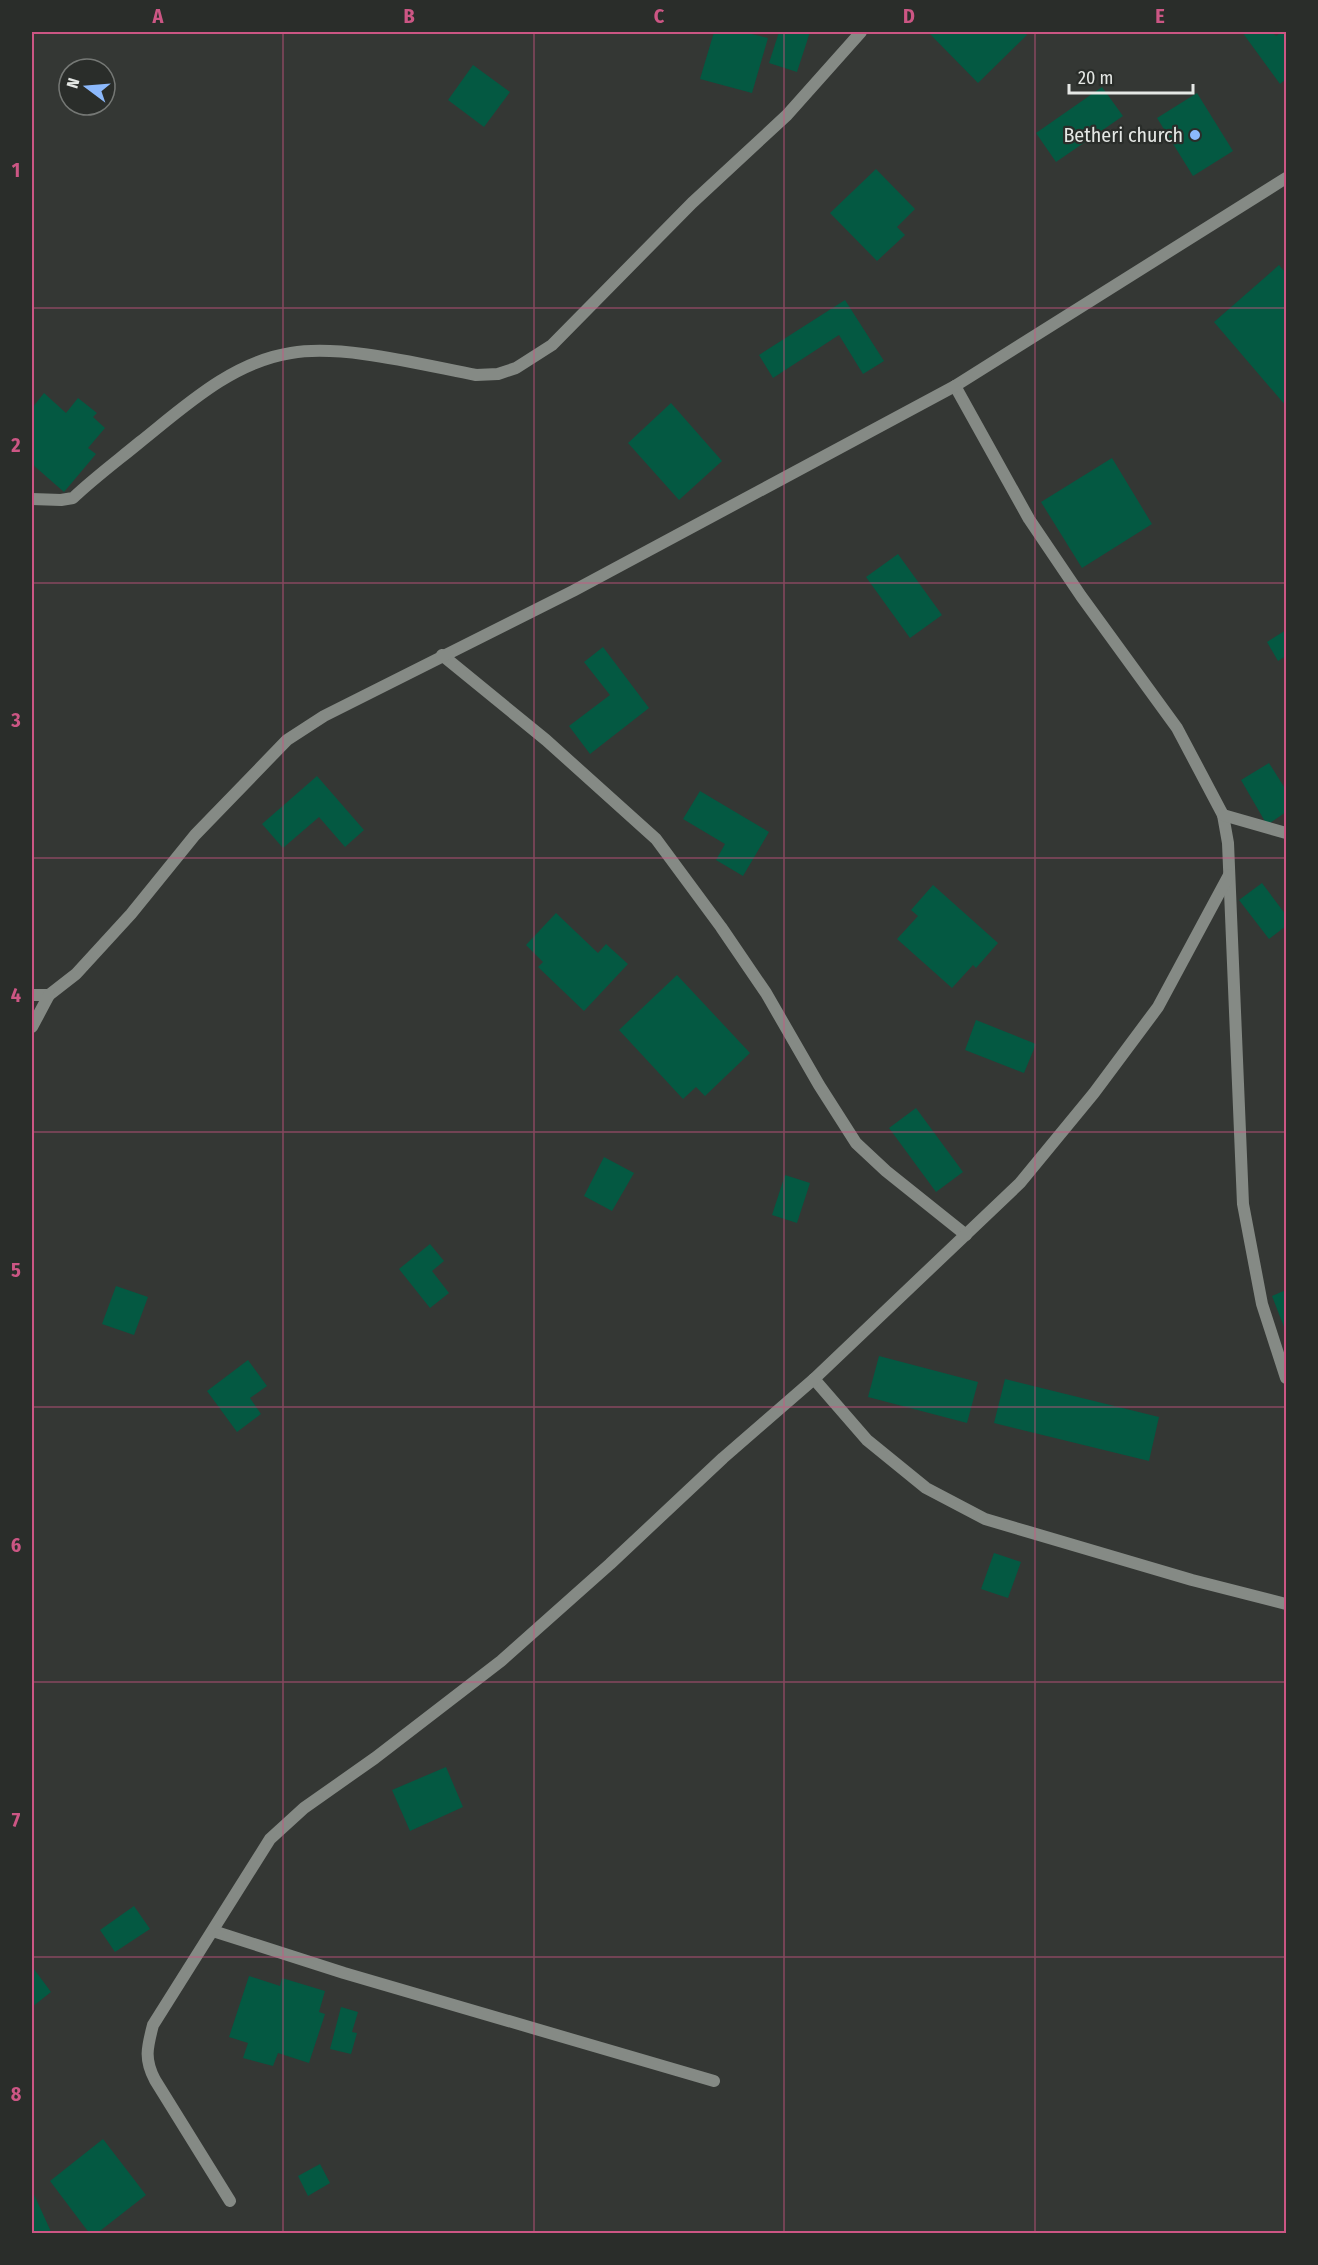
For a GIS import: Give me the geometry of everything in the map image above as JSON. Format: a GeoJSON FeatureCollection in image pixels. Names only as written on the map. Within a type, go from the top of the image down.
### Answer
{"type":"FeatureCollection","features":[{"type":"Feature","properties":{"kind":"street"},"geometry":{"type":"LineString","coordinates":[[32,499],[73,498],[174,415],[227,376],[258,360],[292,352],[344,352],[476,375],[498,374],[516,368],[552,345],[692,204],[787,115],[861,32]]}},
{"type":"Feature","properties":{"kind":"street"},"geometry":{"type":"LineString","coordinates":[[32,1027],[49,994],[76,974],[131,914],[195,835],[287,740],[324,716],[573,591],[955,386],[1287,178]]}},
{"type":"Feature","properties":{"kind":"street"},"geometry":{"type":"LineString","coordinates":[[955,386],[1029,519],[1177,728],[1223,815],[1228,843],[1243,1204],[1262,1304],[1287,1378]]}},
{"type":"Feature","properties":{"kind":"street"},"geometry":{"type":"LineString","coordinates":[[442,655],[546,740],[656,840],[721,927],[766,993],[819,1085],[856,1143],[886,1171],[966,1235]]}},
{"type":"Feature","properties":{"kind":"street"},"geometry":{"type":"LineString","coordinates":[[1223,815],[1287,833]]}},
{"type":"Feature","properties":{"kind":"street"},"geometry":{"type":"LineString","coordinates":[[230,2200],[147,2066],[147,2047],[153,2025],[270,1839],[304,1808],[375,1758],[501,1661],[610,1564],[723,1458],[814,1379],[1020,1183],[1094,1093],[1158,1007],[1229,875]]}},
{"type":"Feature","properties":{"kind":"street"},"geometry":{"type":"LineString","coordinates":[[32,996],[49,994]]}},
{"type":"Feature","properties":{"kind":"street"},"geometry":{"type":"LineString","coordinates":[[814,1379],[867,1440],[926,1488],[985,1519],[1182,1577],[1287,1604]]}},
{"type":"Feature","properties":{"kind":"street"},"geometry":{"type":"LineString","coordinates":[[213,1931],[344,1973],[714,2081]]}},
{"type":"Feature","properties":{"kind":"building"},"geometry":{"type":"Polygon","coordinates":[[[714,32],[744,32],[768,38],[752,93],[700,79],[714,32]]]}},
{"type":"Feature","properties":{"kind":"building"},"geometry":{"type":"Polygon","coordinates":[[[779,32],[810,32],[797,72],[769,63],[779,32]]]}},
{"type":"Feature","properties":{"kind":"building"},"geometry":{"type":"Polygon","coordinates":[[[928,32],[1025,32],[1027,35],[978,83],[928,32]]]}},
{"type":"Feature","properties":{"kind":"building"},"geometry":{"type":"Polygon","coordinates":[[[1242,32],[1272,32],[1276,36],[1286,32],[1286,79],[1280,84],[1242,32]]]}},
{"type":"Feature","properties":{"kind":"building"},"geometry":{"type":"Polygon","coordinates":[[[473,65],[510,92],[484,127],[448,100],[473,65]]]}},
{"type":"Feature","properties":{"kind":"building"},"geometry":{"type":"Polygon","coordinates":[[[1102,87],[1123,116],[1056,162],[1036,133],[1102,87]]]}},
{"type":"Feature","properties":{"kind":"building","name":"Betheri church"},"geometry":{"type":"Polygon","coordinates":[[[1197,93],[1233,151],[1193,176],[1157,118],[1197,93]]]}},
{"type":"Feature","properties":{"kind":"building"},"geometry":{"type":"Polygon","coordinates":[[[876,169],[915,209],[897,227],[905,235],[877,261],[830,213],[876,169]]]}},
{"type":"Feature","properties":{"kind":"building"},"geometry":{"type":"Polygon","coordinates":[[[1279,265],[1286,273],[1286,406],[1214,322],[1279,265]]]}},
{"type":"Feature","properties":{"kind":"building"},"geometry":{"type":"Polygon","coordinates":[[[845,300],[884,361],[863,374],[839,335],[773,378],[759,355],[845,300]]]}},
{"type":"Feature","properties":{"kind":"building"},"geometry":{"type":"Polygon","coordinates":[[[44,393],[66,413],[78,398],[97,413],[93,417],[105,428],[88,448],[96,454],[64,492],[32,464],[32,408],[44,393]]]}},
{"type":"Feature","properties":{"kind":"building"},"geometry":{"type":"Polygon","coordinates":[[[671,403],[722,461],[679,500],[628,443],[671,403]]]}},
{"type":"Feature","properties":{"kind":"building"},"geometry":{"type":"Polygon","coordinates":[[[1112,458],[1152,524],[1082,568],[1041,502],[1112,458]]]}},
{"type":"Feature","properties":{"kind":"building"},"geometry":{"type":"Polygon","coordinates":[[[898,554],[942,615],[910,638],[866,577],[898,554]]]}},
{"type":"Feature","properties":{"kind":"building"},"geometry":{"type":"Polygon","coordinates":[[[1286,630],[1286,656],[1278,661],[1267,642],[1286,630]]]}},
{"type":"Feature","properties":{"kind":"building"},"geometry":{"type":"Polygon","coordinates":[[[603,647],[649,708],[590,754],[569,726],[610,695],[584,662],[603,647]]]}},
{"type":"Feature","properties":{"kind":"building"},"geometry":{"type":"Polygon","coordinates":[[[1269,763],[1286,790],[1286,812],[1267,825],[1241,780],[1269,763]]]}},
{"type":"Feature","properties":{"kind":"building"},"geometry":{"type":"Polygon","coordinates":[[[317,776],[364,830],[345,847],[319,817],[283,848],[262,824],[317,776]]]}},
{"type":"Feature","properties":{"kind":"building"},"geometry":{"type":"Polygon","coordinates":[[[700,791],[769,832],[743,876],[716,860],[725,844],[683,819],[700,791]]]}},
{"type":"Feature","properties":{"kind":"building"},"geometry":{"type":"Polygon","coordinates":[[[1262,883],[1286,915],[1286,926],[1269,939],[1239,900],[1262,883]]]}},
{"type":"Feature","properties":{"kind":"building"},"geometry":{"type":"Polygon","coordinates":[[[933,885],[998,943],[976,968],[973,965],[952,988],[897,939],[918,916],[911,910],[933,885]]]}},
{"type":"Feature","properties":{"kind":"building"},"geometry":{"type":"Polygon","coordinates":[[[556,913],[598,953],[606,944],[628,964],[584,1011],[538,967],[543,962],[526,945],[556,913]]]}},
{"type":"Feature","properties":{"kind":"building"},"geometry":{"type":"Polygon","coordinates":[[[677,975],[750,1053],[705,1096],[696,1087],[683,1099],[619,1030],[677,975]]]}},
{"type":"Feature","properties":{"kind":"building"},"geometry":{"type":"Polygon","coordinates":[[[976,1020],[1036,1044],[1024,1073],[965,1050],[976,1020]]]}},
{"type":"Feature","properties":{"kind":"building"},"geometry":{"type":"Polygon","coordinates":[[[916,1108],[963,1172],[936,1192],[889,1128],[916,1108]]]}},
{"type":"Feature","properties":{"kind":"building"},"geometry":{"type":"Polygon","coordinates":[[[604,1157],[634,1173],[612,1211],[584,1196],[604,1157]]]}},
{"type":"Feature","properties":{"kind":"building"},"geometry":{"type":"Polygon","coordinates":[[[785,1175],[810,1183],[797,1223],[772,1215],[785,1175]]]}},
{"type":"Feature","properties":{"kind":"building"},"geometry":{"type":"Polygon","coordinates":[[[430,1244],[444,1261],[432,1271],[449,1293],[430,1308],[399,1269],[430,1244]]]}},
{"type":"Feature","properties":{"kind":"building"},"geometry":{"type":"Polygon","coordinates":[[[116,1286],[148,1297],[134,1335],[102,1324],[116,1286]]]}},
{"type":"Feature","properties":{"kind":"building"},"geometry":{"type":"Polygon","coordinates":[[[1286,1290],[1286,1332],[1272,1296],[1286,1290]]]}},
{"type":"Feature","properties":{"kind":"building"},"geometry":{"type":"Polygon","coordinates":[[[879,1356],[978,1382],[967,1423],[868,1397],[879,1356]]]}},
{"type":"Feature","properties":{"kind":"building"},"geometry":{"type":"Polygon","coordinates":[[[248,1360],[267,1386],[250,1398],[261,1414],[237,1432],[207,1391],[248,1360]]]}},
{"type":"Feature","properties":{"kind":"building"},"geometry":{"type":"Polygon","coordinates":[[[1005,1379],[1159,1417],[1149,1461],[994,1423],[1005,1379]]]}},
{"type":"Feature","properties":{"kind":"building"},"geometry":{"type":"Polygon","coordinates":[[[994,1553],[1021,1562],[1008,1598],[981,1589],[994,1553]]]}},
{"type":"Feature","properties":{"kind":"building"},"geometry":{"type":"Polygon","coordinates":[[[446,1767],[463,1807],[410,1831],[392,1790],[446,1767]]]}},
{"type":"Feature","properties":{"kind":"building"},"geometry":{"type":"Polygon","coordinates":[[[134,1906],[150,1929],[115,1952],[100,1930],[134,1906]]]}},
{"type":"Feature","properties":{"kind":"building"},"geometry":{"type":"Polygon","coordinates":[[[34,1969],[51,1992],[32,2007],[32,1971],[34,1969]]]}},
{"type":"Feature","properties":{"kind":"building"},"geometry":{"type":"Polygon","coordinates":[[[249,1976],[280,1986],[282,1978],[325,1991],[319,2012],[325,2014],[309,2063],[278,2053],[273,2066],[243,2058],[248,2043],[229,2037],[249,1976]]]}},
{"type":"Feature","properties":{"kind":"building"},"geometry":{"type":"Polygon","coordinates":[[[341,2007],[358,2012],[352,2032],[357,2033],[351,2054],[330,2049],[341,2007]]]}},
{"type":"Feature","properties":{"kind":"building"},"geometry":{"type":"Polygon","coordinates":[[[103,2139],[146,2195],[96,2234],[90,2234],[50,2181],[103,2139]]]}},
{"type":"Feature","properties":{"kind":"building"},"geometry":{"type":"Polygon","coordinates":[[[320,2164],[330,2183],[308,2196],[298,2176],[320,2164]]]}},
{"type":"Feature","properties":{"kind":"building"},"geometry":{"type":"Polygon","coordinates":[[[32,2190],[52,2234],[32,2234],[32,2190]]]}},
{"type":"Feature","properties":{"kind":"place","name":"Betheri church"},"geometry":{"type":"Point","coordinates":[1195,135]}}]}
